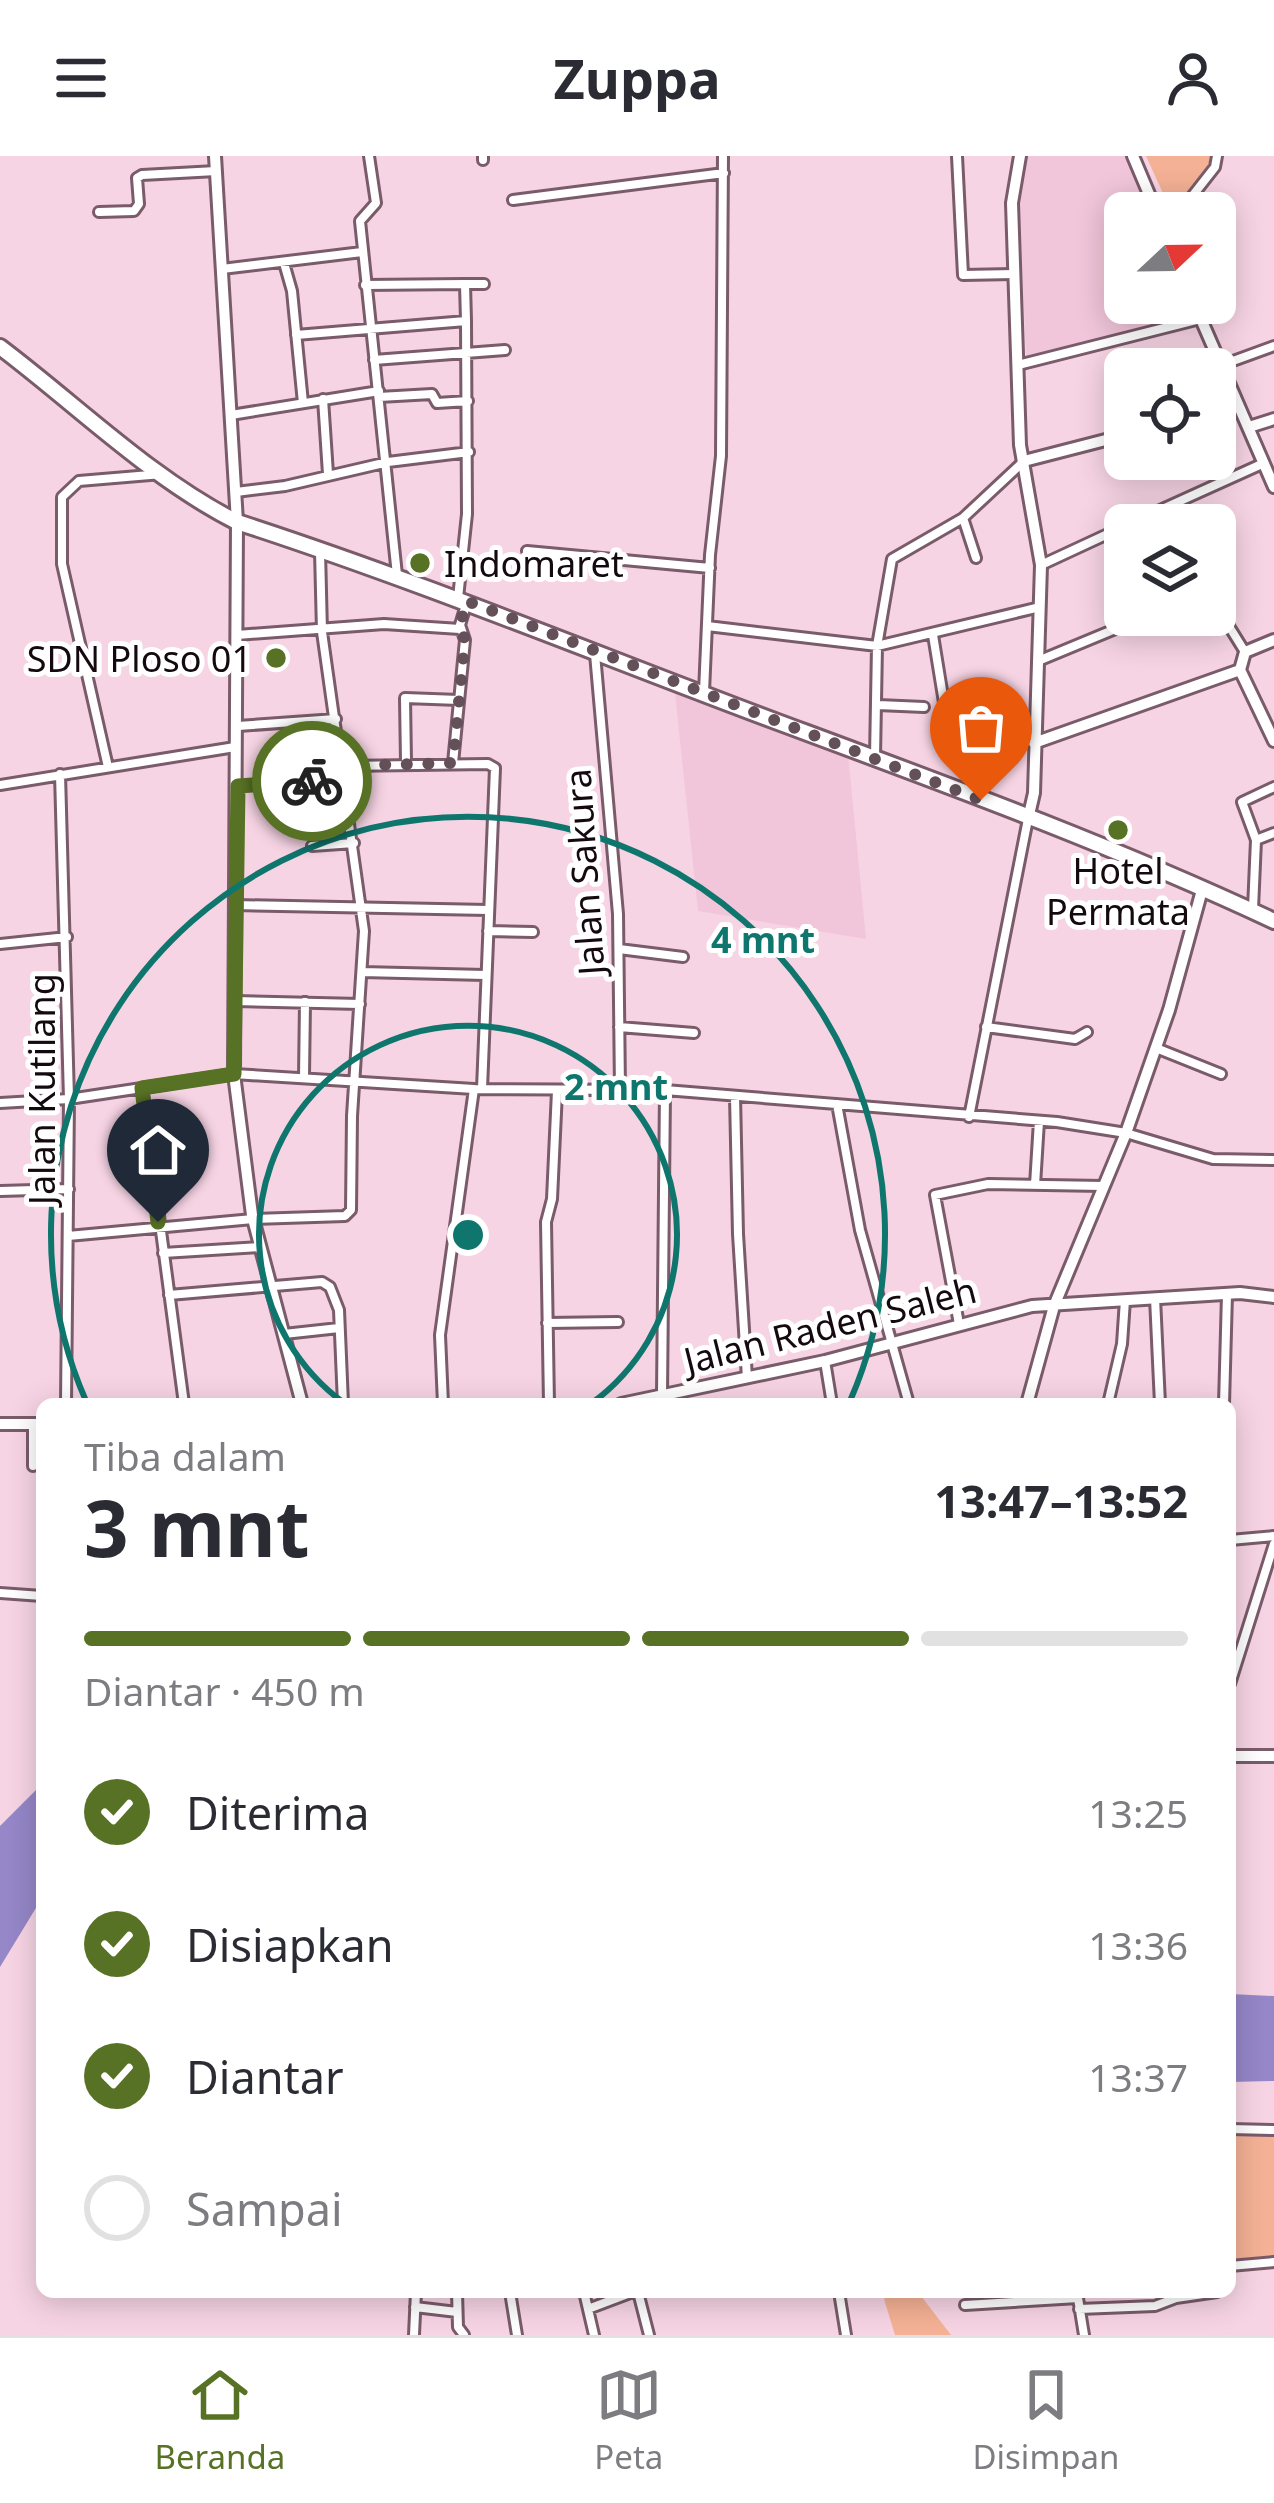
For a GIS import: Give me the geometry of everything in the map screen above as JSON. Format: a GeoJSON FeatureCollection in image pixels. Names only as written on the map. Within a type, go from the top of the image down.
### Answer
{"type":"FeatureCollection","features":[{"type":"Feature","properties":{"kind":"highway"},"geometry":{"type":"LineString","coordinates":[[0,347],[163,474],[237,521],[320,550],[396,565],[595,651],[1028,818],[1274,921]]}},
{"type":"Feature","properties":{"kind":"street"},"geometry":{"type":"LineString","coordinates":[[215,156],[237,521],[234,1074],[253,1219],[300,1398]]}},
{"type":"Feature","properties":{"kind":"street"},"geometry":{"type":"LineString","coordinates":[[369,156],[376,202],[360,220],[362,252],[396,565]]}},
{"type":"Feature","properties":{"kind":"street"},"geometry":{"type":"LineString","coordinates":[[704,692],[721,457],[723,156]]}},
{"type":"Feature","properties":{"kind":"street"},"geometry":{"type":"LineString","coordinates":[[957,156],[963,275],[1014,274]]}},
{"type":"Feature","properties":{"kind":"street"},"geometry":{"type":"LineString","coordinates":[[968,1118],[1034,794],[1041,565],[1024,461],[1018,365],[1012,203],[1020,156]]}},
{"type":"Feature","properties":{"kind":"street"},"geometry":{"type":"LineString","coordinates":[[1133,156],[1148,192]]}},
{"type":"Feature","properties":{"kind":"street"},"geometry":{"type":"LineString","coordinates":[[1195,192],[1215,167],[1216,156]]}},
{"type":"Feature","properties":{"kind":"street"},"geometry":{"type":"LineString","coordinates":[[99,212],[134,211],[139,204],[137,178],[142,175],[216,171]]}},
{"type":"Feature","properties":{"kind":"street"},"geometry":{"type":"LineString","coordinates":[[513,200],[724,173]]}},
{"type":"Feature","properties":{"kind":"street"},"geometry":{"type":"LineString","coordinates":[[220,269],[362,252]]}},
{"type":"Feature","properties":{"kind":"street"},"geometry":{"type":"LineString","coordinates":[[284,262],[292,291],[303,403]]}},
{"type":"Feature","properties":{"kind":"street"},"geometry":{"type":"LineString","coordinates":[[453,763],[465,640],[460,629],[469,452],[465,284]]}},
{"type":"Feature","properties":{"kind":"street"},"geometry":{"type":"LineString","coordinates":[[365,285],[484,284]]}},
{"type":"Feature","properties":{"kind":"street"},"geometry":{"type":"LineString","coordinates":[[296,335],[466,321]]}},
{"type":"Feature","properties":{"kind":"street"},"geometry":{"type":"LineString","coordinates":[[1018,365],[1180,324]]}},
{"type":"Feature","properties":{"kind":"street"},"geometry":{"type":"LineString","coordinates":[[1236,360],[1274,346]]}},
{"type":"Feature","properties":{"kind":"street"},"geometry":{"type":"LineString","coordinates":[[374,360],[505,350]]}},
{"type":"Feature","properties":{"kind":"street"},"geometry":{"type":"LineString","coordinates":[[229,415],[379,394],[424,393],[432,394],[437,403],[468,401]]}},
{"type":"Feature","properties":{"kind":"street"},"geometry":{"type":"LineString","coordinates":[[322,399],[328,474]]}},
{"type":"Feature","properties":{"kind":"street"},"geometry":{"type":"LineString","coordinates":[[1236,400],[1274,487]]}},
{"type":"Feature","properties":{"kind":"street"},"geometry":{"type":"LineString","coordinates":[[1249,427],[1274,418]]}},
{"type":"Feature","properties":{"kind":"street"},"geometry":{"type":"LineString","coordinates":[[874,759],[877,646],[892,559],[963,518],[1024,461],[1104,440]]}},
{"type":"Feature","properties":{"kind":"street"},"geometry":{"type":"LineString","coordinates":[[236,492],[285,486],[388,462],[469,452]]}},
{"type":"Feature","properties":{"kind":"street"},"geometry":{"type":"LineString","coordinates":[[1172,504],[1264,464]]}},
{"type":"Feature","properties":{"kind":"street"},"geometry":{"type":"LineString","coordinates":[[108,766],[62,564],[62,496],[79,481],[163,474]]}},
{"type":"Feature","properties":{"kind":"street"},"geometry":{"type":"LineString","coordinates":[[963,518],[976,558]]}},
{"type":"Feature","properties":{"kind":"street"},"geometry":{"type":"LineString","coordinates":[[1041,565],[1104,535]]}},
{"type":"Feature","properties":{"kind":"street"},"geometry":{"type":"LineString","coordinates":[[68,1236],[253,1219],[345,1216],[351,1210],[362,906],[322,632],[320,550]]}},
{"type":"Feature","properties":{"kind":"street"},"geometry":{"type":"LineString","coordinates":[[527,551],[710,568]]}},
{"type":"Feature","properties":{"kind":"street"},"geometry":{"type":"LineString","coordinates":[[707,626],[877,646],[1040,607]]}},
{"type":"Feature","properties":{"kind":"street"},"geometry":{"type":"LineString","coordinates":[[236,635],[384,624],[460,629]]}},
{"type":"Feature","properties":{"kind":"street"},"geometry":{"type":"LineString","coordinates":[[1038,661],[1104,634]]}},
{"type":"Feature","properties":{"kind":"street"},"geometry":{"type":"LineString","coordinates":[[933,635],[946,715],[995,720]]}},
{"type":"Feature","properties":{"kind":"street"},"geometry":{"type":"LineString","coordinates":[[1235,636],[1245,652],[1240,670],[1274,741]]}},
{"type":"Feature","properties":{"kind":"street"},"geometry":{"type":"LineString","coordinates":[[1245,652],[1274,640]]}},
{"type":"Feature","properties":{"kind":"street","name":"Jalan Sakura"},"geometry":{"type":"LineString","coordinates":[[595,651],[619,949],[620,1090]]}},
{"type":"Feature","properties":{"kind":"street"},"geometry":{"type":"LineString","coordinates":[[1034,743],[1240,670]]}},
{"type":"Feature","properties":{"kind":"street"},"geometry":{"type":"LineString","coordinates":[[406,762],[404,698],[459,700]]}},
{"type":"Feature","properties":{"kind":"street"},"geometry":{"type":"LineString","coordinates":[[878,705],[924,707]]}},
{"type":"Feature","properties":{"kind":"street"},"geometry":{"type":"LineString","coordinates":[[238,726],[335,719]]}},
{"type":"Feature","properties":{"kind":"street"},"geometry":{"type":"LineString","coordinates":[[0,785],[238,747]]}},
{"type":"Feature","properties":{"kind":"street"},"geometry":{"type":"LineString","coordinates":[[344,766],[406,762],[495,768],[478,1089],[440,1335],[442,1398]]}},
{"type":"Feature","properties":{"kind":"street","name":"Jalan Kutilang"},"geometry":{"type":"LineString","coordinates":[[60,774],[69,1099],[66,1398]]}},
{"type":"Feature","properties":{"kind":"street"},"geometry":{"type":"LineString","coordinates":[[238,786],[345,778]]}},
{"type":"Feature","properties":{"kind":"street"},"geometry":{"type":"LineString","coordinates":[[1253,911],[1256,840],[1242,802],[1274,787]]}},
{"type":"Feature","properties":{"kind":"street"},"geometry":{"type":"LineString","coordinates":[[1256,840],[1274,833]]}},
{"type":"Feature","properties":{"kind":"street"},"geometry":{"type":"LineString","coordinates":[[312,846],[354,843]]}},
{"type":"Feature","properties":{"kind":"street"},"geometry":{"type":"LineString","coordinates":[[1030,1398],[1054,1306],[1156,1048],[1202,890]]}},
{"type":"Feature","properties":{"kind":"street"},"geometry":{"type":"LineString","coordinates":[[236,904],[488,910]]}},
{"type":"Feature","properties":{"kind":"street"},"geometry":{"type":"LineString","coordinates":[[488,931],[533,932]]}},
{"type":"Feature","properties":{"kind":"street"},"geometry":{"type":"LineString","coordinates":[[0,944],[67,937]]}},
{"type":"Feature","properties":{"kind":"street"},"geometry":{"type":"LineString","coordinates":[[619,949],[682,957]]}},
{"type":"Feature","properties":{"kind":"street"},"geometry":{"type":"LineString","coordinates":[[362,972],[485,975]]}},
{"type":"Feature","properties":{"kind":"street"},"geometry":{"type":"LineString","coordinates":[[235,1001],[361,1004]]}},
{"type":"Feature","properties":{"kind":"street"},"geometry":{"type":"LineString","coordinates":[[304,1077],[305,1002]]}},
{"type":"Feature","properties":{"kind":"street"},"geometry":{"type":"LineString","coordinates":[[619,1027],[694,1033]]}},
{"type":"Feature","properties":{"kind":"street"},"geometry":{"type":"LineString","coordinates":[[986,1027],[1075,1039],[1087,1032]]}},
{"type":"Feature","properties":{"kind":"street"},"geometry":{"type":"LineString","coordinates":[[1156,1048],[1221,1074]]}},
{"type":"Feature","properties":{"kind":"street"},"geometry":{"type":"LineString","coordinates":[[0,1103],[69,1099],[234,1074],[478,1089],[665,1090],[1039,1121],[1126,1133],[1214,1159],[1274,1160]]}},
{"type":"Feature","properties":{"kind":"street"},"geometry":{"type":"LineString","coordinates":[[142,1088],[183,1398]]}},
{"type":"Feature","properties":{"kind":"street"},"geometry":{"type":"LineString","coordinates":[[662,1396],[665,1090]]}},
{"type":"Feature","properties":{"kind":"street"},"geometry":{"type":"LineString","coordinates":[[549,1398],[546,1222],[552,1198],[557,1091]]}},
{"type":"Feature","properties":{"kind":"street"},"geometry":{"type":"LineString","coordinates":[[735,1096],[747,1378]]}},
{"type":"Feature","properties":{"kind":"street"},"geometry":{"type":"LineString","coordinates":[[837,1104],[860,1230],[907,1398]]}},
{"type":"Feature","properties":{"kind":"street"},"geometry":{"type":"LineString","coordinates":[[1035,1185],[1039,1121]]}},
{"type":"Feature","properties":{"kind":"street"},"geometry":{"type":"LineString","coordinates":[[959,1324],[935,1195],[941,1190],[988,1184],[1103,1186]]}},
{"type":"Feature","properties":{"kind":"street"},"geometry":{"type":"LineString","coordinates":[[0,1191],[69,1189]]}},
{"type":"Feature","properties":{"kind":"street"},"geometry":{"type":"LineString","coordinates":[[163,1253],[261,1247]]}},
{"type":"Feature","properties":{"kind":"street"},"geometry":{"type":"LineString","coordinates":[[169,1295],[322,1282],[335,1294],[343,1398]]}},
{"type":"Feature","properties":{"kind":"street"},"geometry":{"type":"LineString","coordinates":[[1224,1398],[1227,1294]]}},
{"type":"Feature","properties":{"kind":"street","name":"Jalan Raden Saleh"},"geometry":{"type":"LineString","coordinates":[[652,1398],[688,1398],[747,1378],[1032,1306],[1227,1294],[1274,1297]]}},
{"type":"Feature","properties":{"kind":"street"},"geometry":{"type":"LineString","coordinates":[[1155,1298],[1160,1398]]}},
{"type":"Feature","properties":{"kind":"street"},"geometry":{"type":"LineString","coordinates":[[1109,1398],[1122,1344],[1125,1300]]}},
{"type":"Feature","properties":{"kind":"street"},"geometry":{"type":"LineString","coordinates":[[547,1323],[618,1322]]}},
{"type":"Feature","properties":{"kind":"street"},"geometry":{"type":"LineString","coordinates":[[284,1334],[339,1328]]}},
{"type":"Feature","properties":{"kind":"street"},"geometry":{"type":"LineString","coordinates":[[825,1361],[831,1398]]}},
{"type":"Feature","properties":{"kind":"street"},"geometry":{"type":"LineString","coordinates":[[0,1424],[36,1424]]}},
{"type":"Feature","properties":{"kind":"street"},"geometry":{"type":"LineString","coordinates":[[33,1466],[36,1441]]}},
{"type":"Feature","properties":{"kind":"street"},"geometry":{"type":"LineString","coordinates":[[1236,1540],[1274,1540],[1236,1664]]}},
{"type":"Feature","properties":{"kind":"street"},"geometry":{"type":"LineString","coordinates":[[0,1593],[36,1596]]}},
{"type":"Feature","properties":{"kind":"street"},"geometry":{"type":"LineString","coordinates":[[1236,1756],[1274,1756]]}},
{"type":"Feature","properties":{"kind":"street"},"geometry":{"type":"LineString","coordinates":[[1236,2129],[1274,2130]]}},
{"type":"Feature","properties":{"kind":"street"},"geometry":{"type":"LineString","coordinates":[[1236,2265],[1274,2262]]}},
{"type":"Feature","properties":{"kind":"street"},"geometry":{"type":"LineString","coordinates":[[414,2335],[416,2298]]}},
{"type":"Feature","properties":{"kind":"street"},"geometry":{"type":"LineString","coordinates":[[457,2298],[458,2327],[464,2335]]}},
{"type":"Feature","properties":{"kind":"street"},"geometry":{"type":"LineString","coordinates":[[511,2298],[518,2335]]}},
{"type":"Feature","properties":{"kind":"street"},"geometry":{"type":"LineString","coordinates":[[585,2298],[594,2335]]}},
{"type":"Feature","properties":{"kind":"street"},"geometry":{"type":"LineString","coordinates":[[587,2309],[619,2298]]}},
{"type":"Feature","properties":{"kind":"street"},"geometry":{"type":"LineString","coordinates":[[638,2298],[649,2335]]}},
{"type":"Feature","properties":{"kind":"street"},"geometry":{"type":"LineString","coordinates":[[840,2298],[846,2335]]}},
{"type":"Feature","properties":{"kind":"street"},"geometry":{"type":"LineString","coordinates":[[964,2305],[1078,2300],[1159,2306],[1175,2298]]}},
{"type":"Feature","properties":{"kind":"street"},"geometry":{"type":"LineString","coordinates":[[1078,2300],[1084,2335]]}},
{"type":"Feature","properties":{"kind":"street"},"geometry":{"type":"LineString","coordinates":[[415,2307],[457,2312]]}},
{"type":"Feature","properties":{"kind":"shaded area"},"geometry":{"type":"Polygon","coordinates":[[[1024,156],[1127,156],[1143,192],[1104,192],[1104,324],[1156,324],[1026,356],[1019,197],[1024,156]]]}},
{"type":"Feature","properties":{"kind":"shaded area"},"geometry":{"type":"Polygon","coordinates":[[[1146,156],[1213,156],[1211,166],[1189,192],[1162,192],[1146,156]]]}},
{"type":"Feature","properties":{"kind":"shaded area"},"geometry":{"type":"Polygon","coordinates":[[[674,684],[848,754],[866,939],[698,911],[674,684]]]}},
{"type":"Feature","properties":{"kind":"shaded area"},"geometry":{"type":"Polygon","coordinates":[[[36,1790],[36,1908],[0,1967],[0,1826],[36,1790]]]}},
{"type":"Feature","properties":{"kind":"shaded area"},"geometry":{"type":"Polygon","coordinates":[[[1236,1994],[1274,1996],[1274,2081],[1236,2082],[1236,1994]]]}},
{"type":"Feature","properties":{"kind":"shaded area"},"geometry":{"type":"Polygon","coordinates":[[[1236,2129],[1274,2130],[1274,2259],[1236,2263],[1236,2129]]]}},
{"type":"Feature","properties":{"kind":"shaded area"},"geometry":{"type":"Polygon","coordinates":[[[923,2298],[951,2335],[895,2335],[884,2299],[923,2298]]]}},
{"type":"Feature","properties":{"kind":"way so far"},"geometry":{"type":"LineString","coordinates":[[312,781],[345,778],[344,766],[453,763],[465,640],[460,625],[467,601],[981,800]]}},
{"type":"Feature","properties":{"kind":"place","name":"Indomaret"},"geometry":{"type":"Point","coordinates":[420,563]}},
{"type":"Feature","properties":{"kind":"place","name":"SDN Ploso 01"},"geometry":{"type":"Point","coordinates":[276,658]}},
{"type":"Feature","properties":{"kind":"place","name":"Hotel Permata"},"geometry":{"type":"Point","coordinates":[1118,830]}},
{"type":"Feature","properties":{"kind":"route"},"geometry":{"type":"LineString","coordinates":[[158,1222],[142,1088],[234,1074],[238,786],[312,781]]}}]}
